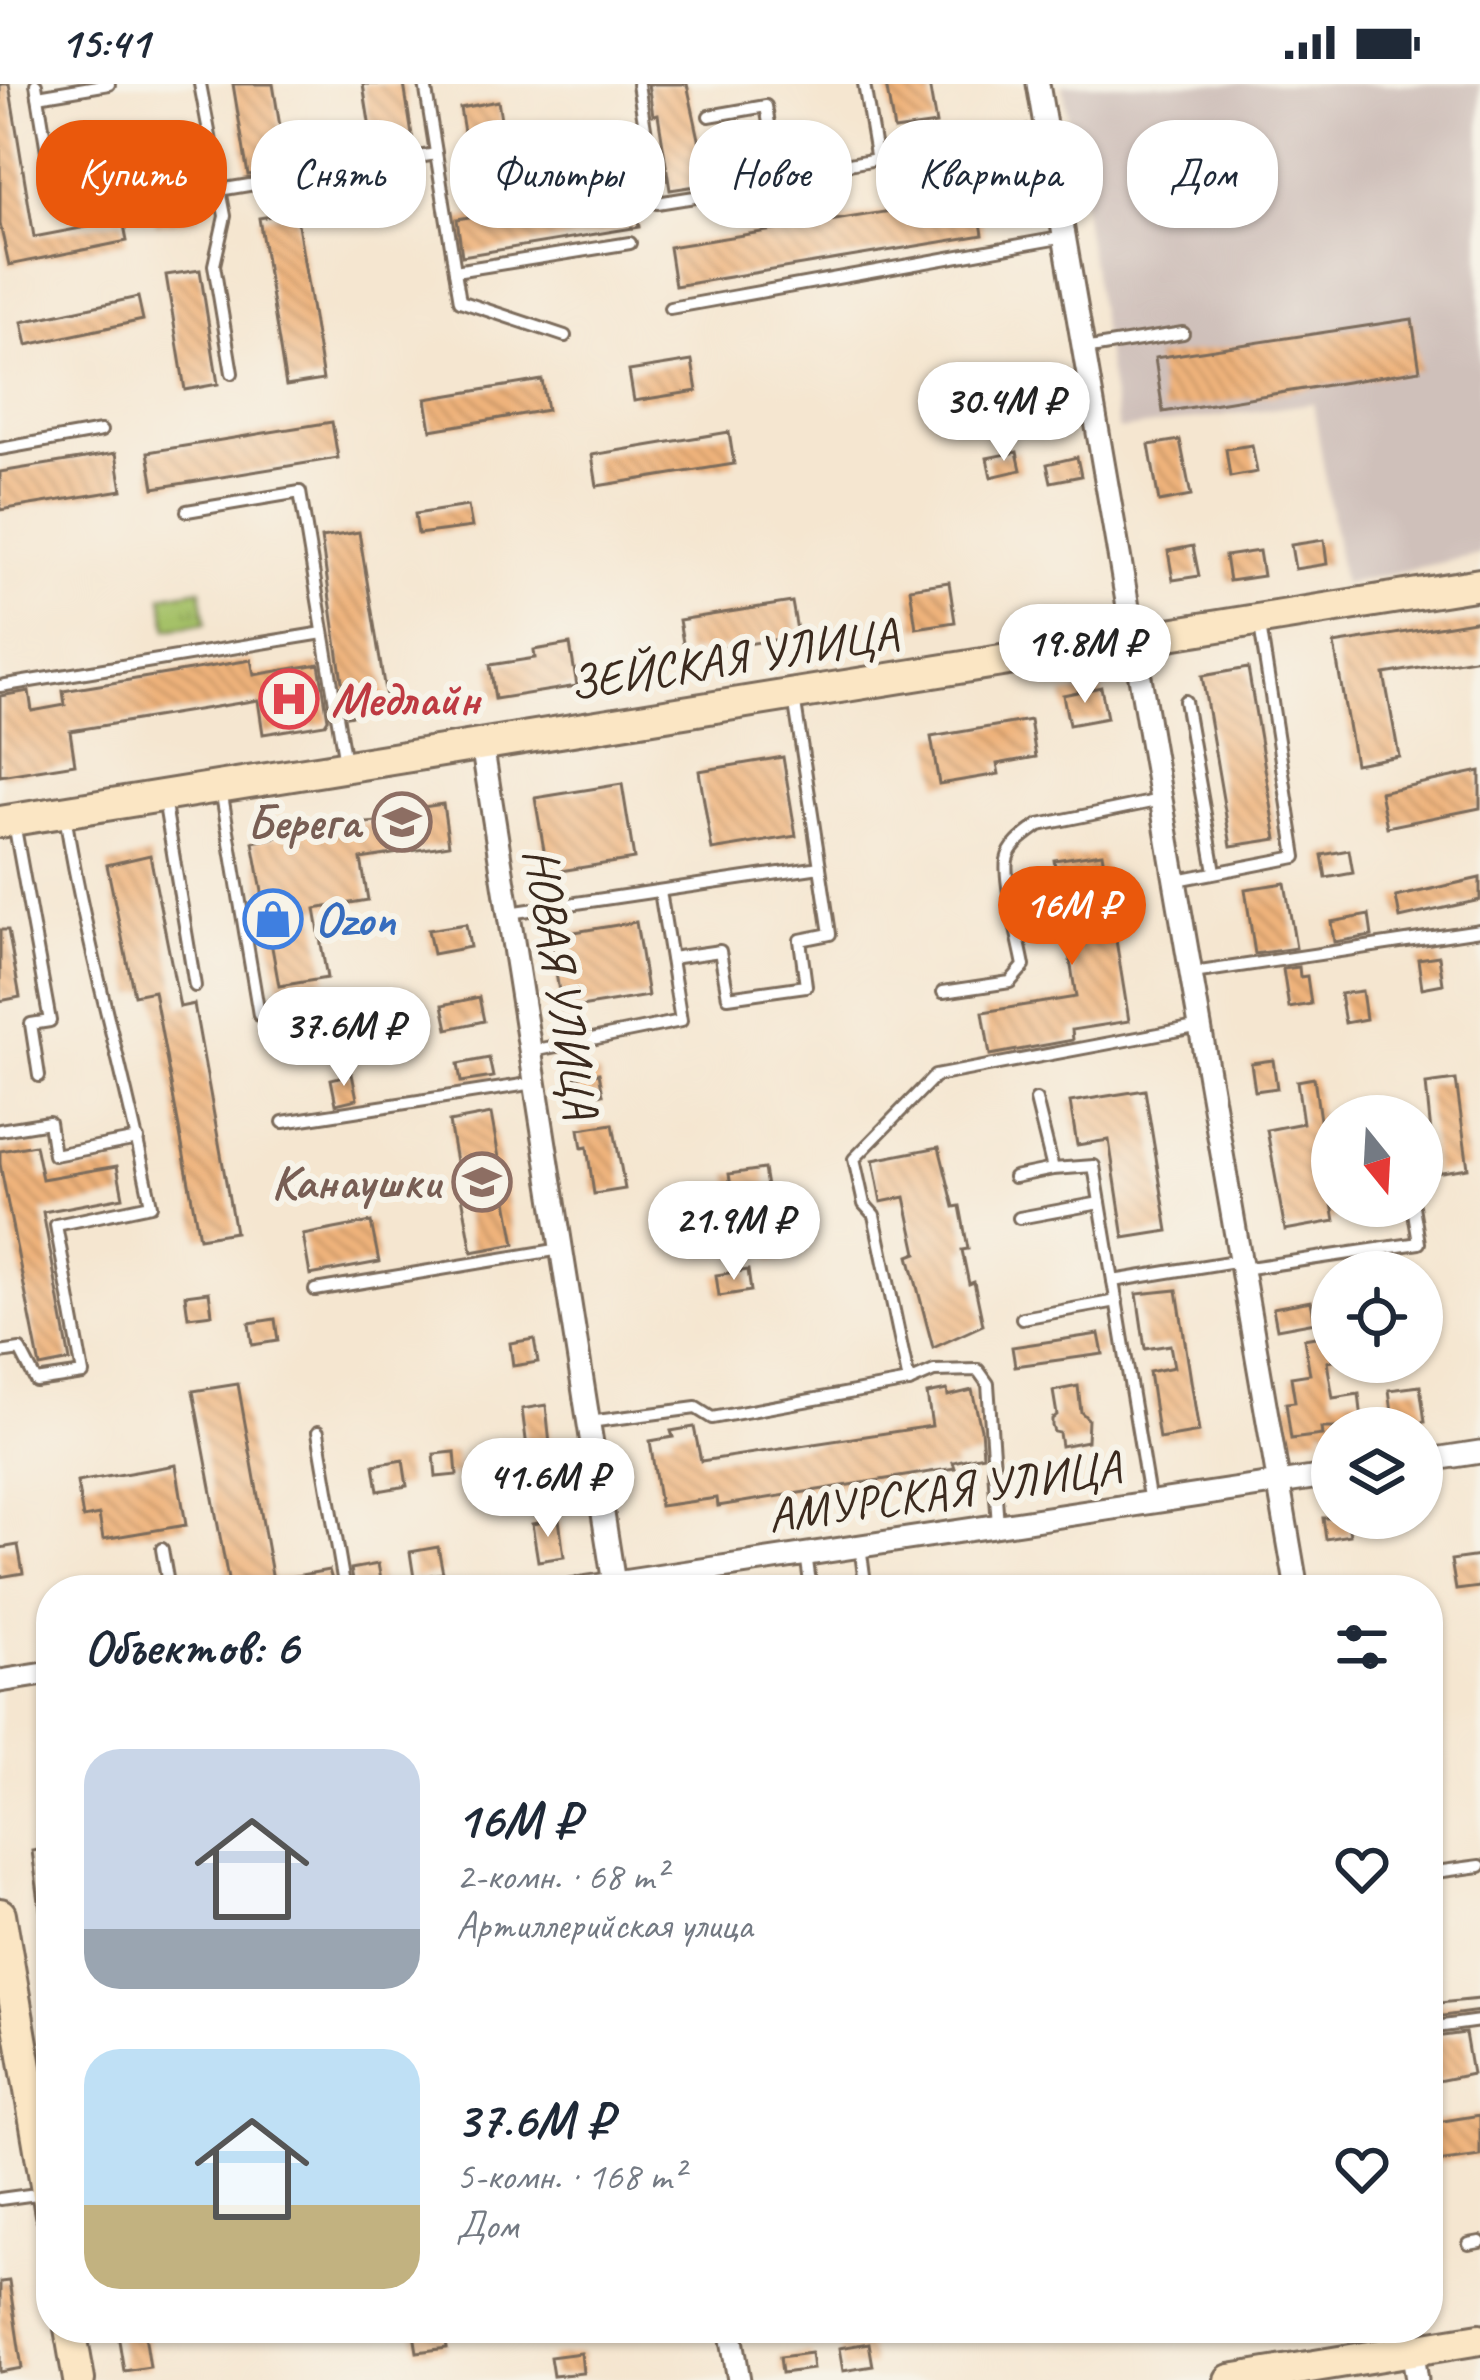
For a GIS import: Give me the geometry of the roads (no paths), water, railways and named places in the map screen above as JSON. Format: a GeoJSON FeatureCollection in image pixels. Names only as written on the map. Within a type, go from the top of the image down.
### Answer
{"type":"FeatureCollection","features":[{"type":"Feature","properties":{"kind":"street"},"geometry":{"type":"LineString","coordinates":[[1039,84],[1045,120]]}},
{"type":"Feature","properties":{"kind":"street"},"geometry":{"type":"LineString","coordinates":[[1063,228],[1295,1575]]}},
{"type":"Feature","properties":{"kind":"street","name":"ЗЕЙСКАЯ УЛИЦА"},"geometry":{"type":"LineString","coordinates":[[6,820],[1480,584]]}},
{"type":"Feature","properties":{"kind":"street","name":"НОВАЯ УЛИЦА"},"geometry":{"type":"LineString","coordinates":[[482,744],[612,1575]]}},
{"type":"Feature","properties":{"kind":"street"},"geometry":{"type":"LineString","coordinates":[[1443,1458],[1480,1452]]}},
{"type":"Feature","properties":{"kind":"street","name":"АМУРСКАЯ УЛИЦА"},"geometry":{"type":"LineString","coordinates":[[680,1575],[1311,1479]]}},
{"type":"Feature","properties":{"kind":"street"},"geometry":{"type":"LineString","coordinates":[[0,1682],[36,1676]]}},
{"type":"Feature","properties":{"kind":"street"},"geometry":{"type":"LineString","coordinates":[[0,1914],[8,2005],[36,2140]]}},
{"type":"Feature","properties":{"kind":"street"},"geometry":{"type":"LineString","coordinates":[[1230,2380],[1480,2339]]}},
{"type":"Feature","properties":{"kind":"street"},"geometry":{"type":"LineString","coordinates":[[73,2343],[79,2380]]}},
{"type":"Feature","properties":{"kind":"street"},"geometry":{"type":"LineString","coordinates":[[733,2343],[739,2380]]}},
{"type":"Feature","properties":{"kind":"lane"},"geometry":{"type":"LineString","coordinates":[[42,120],[37,90],[109,84]]}},
{"type":"Feature","properties":{"kind":"lane"},"geometry":{"type":"LineString","coordinates":[[200,84],[206,120]]}},
{"type":"Feature","properties":{"kind":"lane"},"geometry":{"type":"LineString","coordinates":[[424,84],[460,302],[565,336]]}},
{"type":"Feature","properties":{"kind":"lane"},"geometry":{"type":"LineString","coordinates":[[638,84],[657,203],[689,198]]}},
{"type":"Feature","properties":{"kind":"lane"},"geometry":{"type":"LineString","coordinates":[[864,84],[876,155]]}},
{"type":"Feature","properties":{"kind":"lane"},"geometry":{"type":"LineString","coordinates":[[709,116],[766,106],[778,177],[876,161]]}},
{"type":"Feature","properties":{"kind":"lane"},"geometry":{"type":"LineString","coordinates":[[227,189],[436,154]]}},
{"type":"Feature","properties":{"kind":"lane"},"geometry":{"type":"LineString","coordinates":[[222,228],[214,265],[232,373]]}},
{"type":"Feature","properties":{"kind":"lane"},"geometry":{"type":"LineString","coordinates":[[670,308],[1065,237]]}},
{"type":"Feature","properties":{"kind":"lane"},"geometry":{"type":"LineString","coordinates":[[455,271],[630,243]]}},
{"type":"Feature","properties":{"kind":"lane"},"geometry":{"type":"LineString","coordinates":[[1084,349],[1183,333]]}},
{"type":"Feature","properties":{"kind":"lane"},"geometry":{"type":"LineString","coordinates":[[0,449],[101,431]]}},
{"type":"Feature","properties":{"kind":"lane"},"geometry":{"type":"LineString","coordinates":[[188,511],[299,492],[346,766]]}},
{"type":"Feature","properties":{"kind":"lane"},"geometry":{"type":"LineString","coordinates":[[1177,880],[1296,857],[1259,620]]}},
{"type":"Feature","properties":{"kind":"lane"},"geometry":{"type":"LineString","coordinates":[[0,686],[323,633]]}},
{"type":"Feature","properties":{"kind":"lane"},"geometry":{"type":"LineString","coordinates":[[670,958],[720,951],[728,997],[806,986],[800,940],[830,934],[794,694]]}},
{"type":"Feature","properties":{"kind":"lane"},"geometry":{"type":"LineString","coordinates":[[1185,701],[1215,871]]}},
{"type":"Feature","properties":{"kind":"lane"},"geometry":{"type":"LineString","coordinates":[[220,786],[259,1016]]}},
{"type":"Feature","properties":{"kind":"lane"},"geometry":{"type":"LineString","coordinates":[[163,795],[195,986]]}},
{"type":"Feature","properties":{"kind":"lane"},"geometry":{"type":"LineString","coordinates":[[944,992],[1010,982],[1024,966],[1006,862],[1013,846],[1026,834],[1039,825],[1164,800]]}},
{"type":"Feature","properties":{"kind":"lane"},"geometry":{"type":"LineString","coordinates":[[0,1354],[20,1350],[36,1381],[83,1374],[56,1225],[151,1205],[111,1042],[64,811]]}},
{"type":"Feature","properties":{"kind":"lane"},"geometry":{"type":"LineString","coordinates":[[6,820],[50,1021],[31,1024],[39,1076]]}},
{"type":"Feature","properties":{"kind":"lane"},"geometry":{"type":"LineString","coordinates":[[509,914],[820,866]]}},
{"type":"Feature","properties":{"kind":"lane"},"geometry":{"type":"LineString","coordinates":[[530,1051],[681,1021],[660,891]]}},
{"type":"Feature","properties":{"kind":"lane"},"geometry":{"type":"LineString","coordinates":[[1192,973],[1480,930]]}},
{"type":"Feature","properties":{"kind":"lane"},"geometry":{"type":"LineString","coordinates":[[909,1382],[874,1215],[863,1204],[854,1159],[934,1076],[1201,1027]]}},
{"type":"Feature","properties":{"kind":"lane"},"geometry":{"type":"LineString","coordinates":[[283,1122],[535,1083]]}},
{"type":"Feature","properties":{"kind":"lane"},"geometry":{"type":"LineString","coordinates":[[1036,1100],[1053,1169]]}},
{"type":"Feature","properties":{"kind":"lane"},"geometry":{"type":"LineString","coordinates":[[0,1130],[49,1122],[54,1155],[138,1139]]}},
{"type":"Feature","properties":{"kind":"lane"},"geometry":{"type":"LineString","coordinates":[[1015,1178],[1094,1166],[1150,1503]]}},
{"type":"Feature","properties":{"kind":"lane"},"geometry":{"type":"LineString","coordinates":[[1019,1218],[1100,1203]]}},
{"type":"Feature","properties":{"kind":"lane"},"geometry":{"type":"LineString","coordinates":[[1113,1280],[1419,1243],[1416,1227]]}},
{"type":"Feature","properties":{"kind":"lane"},"geometry":{"type":"LineString","coordinates":[[315,1290],[561,1249]]}},
{"type":"Feature","properties":{"kind":"lane"},"geometry":{"type":"LineString","coordinates":[[1022,1318],[1117,1301]]}},
{"type":"Feature","properties":{"kind":"lane"},"geometry":{"type":"LineString","coordinates":[[589,1422],[696,1408],[712,1418],[909,1382],[934,1371],[978,1370],[984,1376],[998,1525]]}},
{"type":"Feature","properties":{"kind":"lane"},"geometry":{"type":"LineString","coordinates":[[318,1432],[342,1575]]}},
{"type":"Feature","properties":{"kind":"lane"},"geometry":{"type":"LineString","coordinates":[[860,1546],[864,1575]]}},
{"type":"Feature","properties":{"kind":"lane"},"geometry":{"type":"LineString","coordinates":[[161,1549],[166,1575]]}},
{"type":"Feature","properties":{"kind":"lane"},"geometry":{"type":"LineString","coordinates":[[806,1554],[809,1575]]}},
{"type":"Feature","properties":{"kind":"lane"},"geometry":{"type":"LineString","coordinates":[[1443,1871],[1480,1866]]}},
{"type":"Feature","properties":{"kind":"lane"},"geometry":{"type":"LineString","coordinates":[[1443,2026],[1480,2021]]}},
{"type":"Feature","properties":{"kind":"lane"},"geometry":{"type":"LineString","coordinates":[[0,2199],[36,2202]]}},
{"type":"Feature","properties":{"kind":"place","name":"Медлайн"},"geometry":{"type":"Point","coordinates":[289,699]}},
{"type":"Feature","properties":{"kind":"place","name":"Берега"},"geometry":{"type":"Point","coordinates":[402,822]}},
{"type":"Feature","properties":{"kind":"place","name":"Ozon"},"geometry":{"type":"Point","coordinates":[273,919]}},
{"type":"Feature","properties":{"kind":"place","name":"Канаушки"},"geometry":{"type":"Point","coordinates":[482,1182]}}]}
